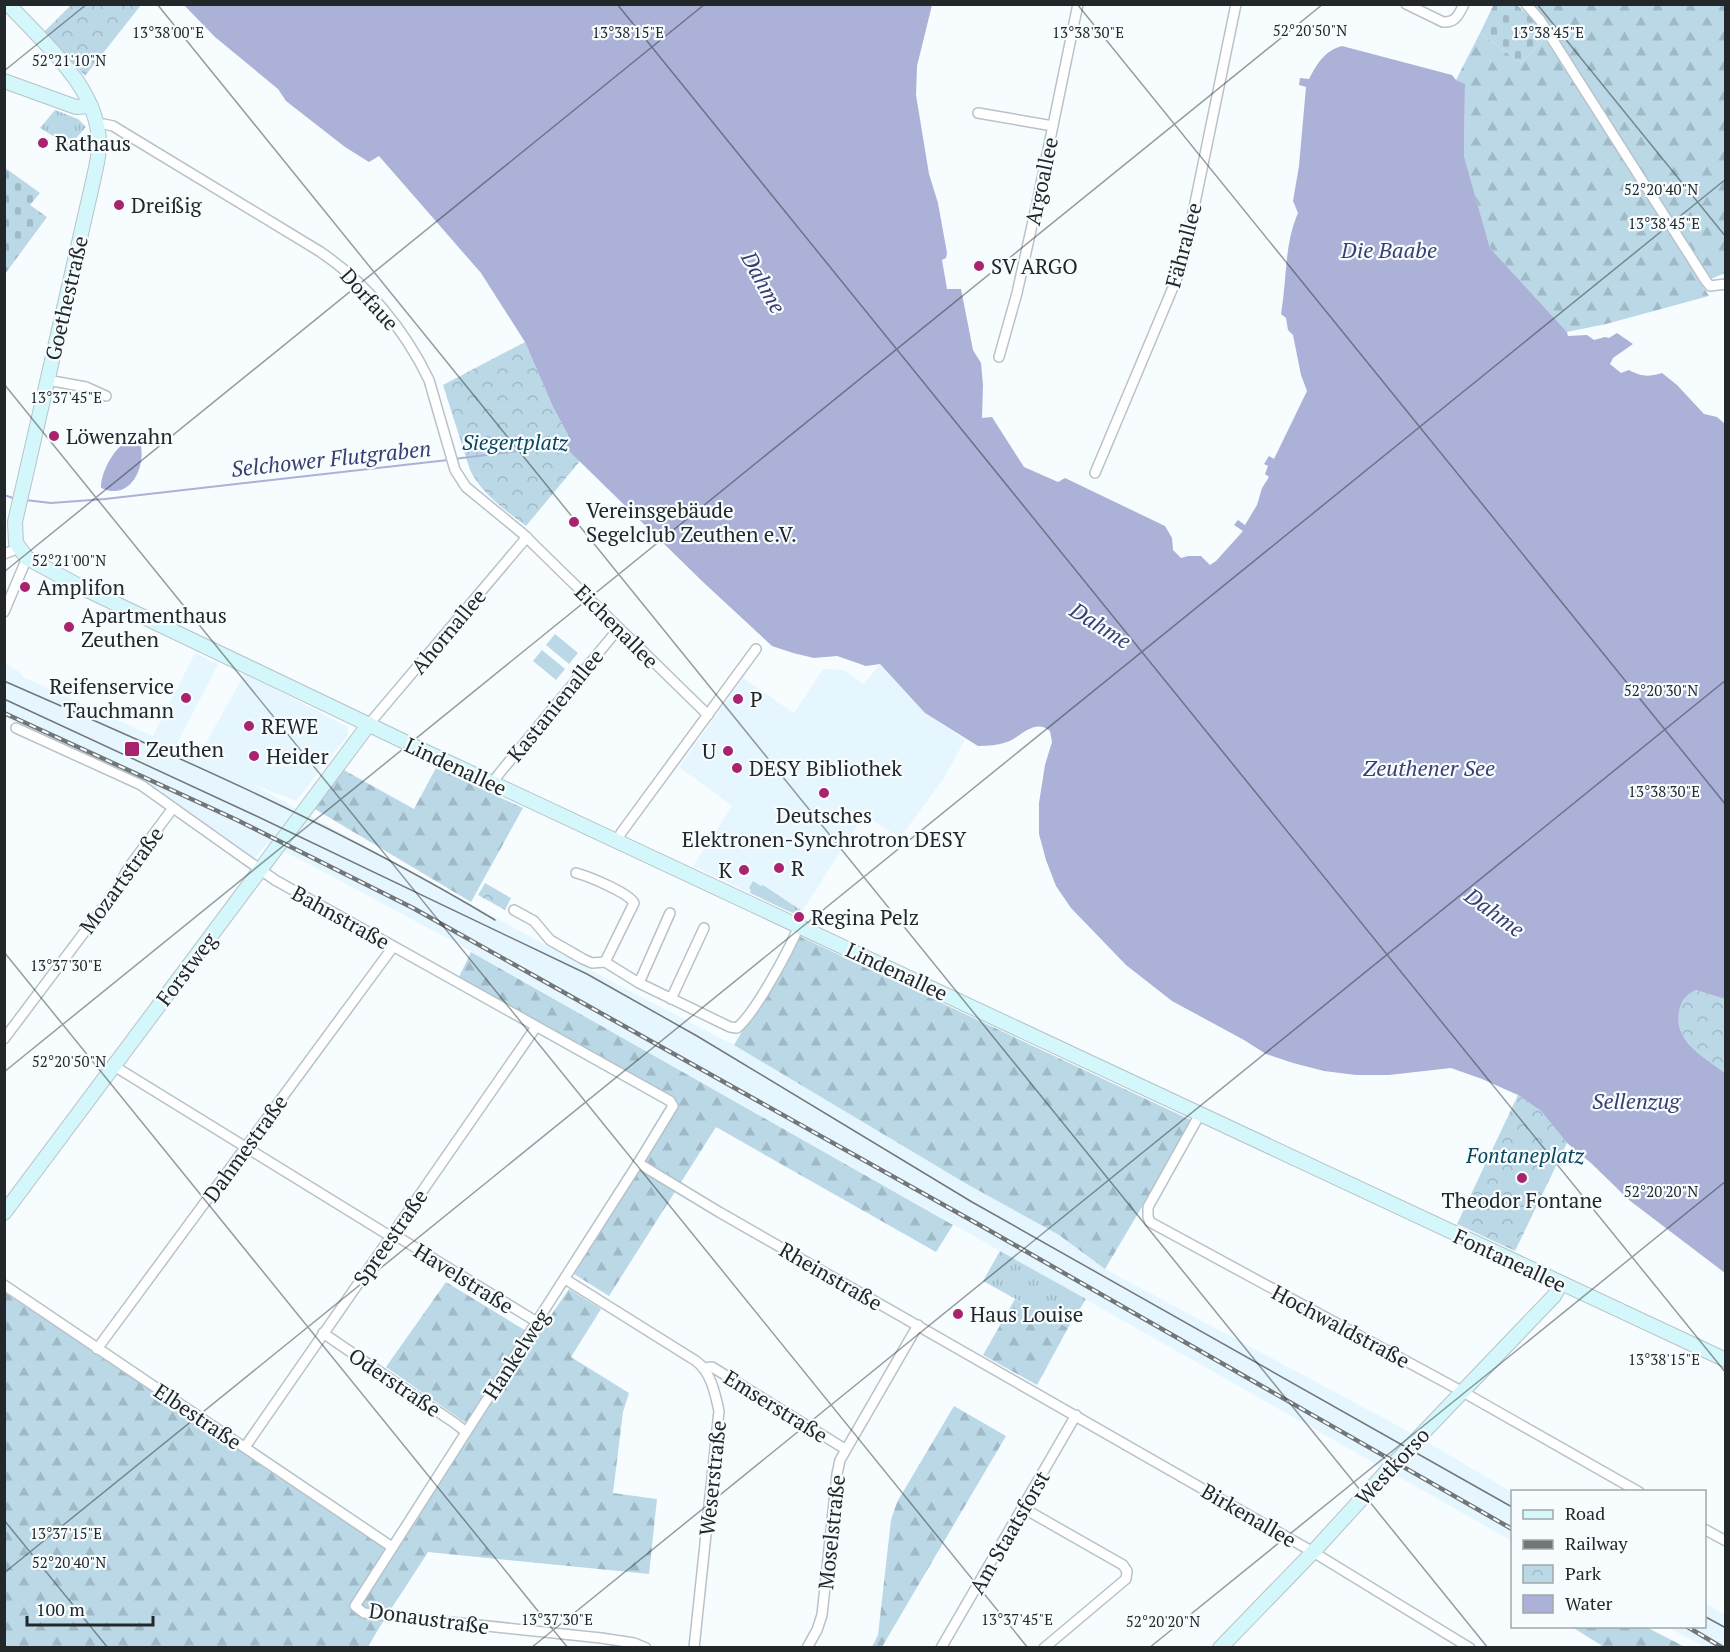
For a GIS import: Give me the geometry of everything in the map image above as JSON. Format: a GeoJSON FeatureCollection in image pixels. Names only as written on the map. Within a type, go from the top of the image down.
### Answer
{"type":"FeatureCollection","features":[{"type":"Feature","properties":{"kind":"main road","name":"Goethestraße"},"geometry":{"type":"LineString","coordinates":[[8,4],[76,80],[91,106],[99,145],[94,177],[19,499],[14,528],[15,537],[23,553]]}},
{"type":"Feature","properties":{"kind":"main road"},"geometry":{"type":"LineString","coordinates":[[4,81],[76,107],[91,106]]}},
{"type":"Feature","properties":{"kind":"main road"},"geometry":{"type":"LineString","coordinates":[[23,553],[76,585],[369,724]]}},
{"type":"Feature","properties":{"kind":"main road","name":"Lindenallee"},"geometry":{"type":"LineString","coordinates":[[369,724],[1294,1158]]}},
{"type":"Feature","properties":{"kind":"main road","name":"Forstweg"},"geometry":{"type":"LineString","coordinates":[[4,1213],[369,724]]}},
{"type":"Feature","properties":{"kind":"main road","name":"Fontaneallee"},"geometry":{"type":"LineString","coordinates":[[1294,1158],[1725,1360]]}},
{"type":"Feature","properties":{"kind":"main road","name":"Westkorso"},"geometry":{"type":"LineString","coordinates":[[1221,1647],[1554,1296],[1561,1283]]}},
{"type":"Feature","properties":{"kind":"street","name":"Argoallee"},"geometry":{"type":"LineString","coordinates":[[999,357],[1017,293],[1077,4]]}},
{"type":"Feature","properties":{"kind":"street","name":"Fährallee"},"geometry":{"type":"LineString","coordinates":[[1095,473],[1182,266],[1236,4]]}},
{"type":"Feature","properties":{"kind":"street"},"geometry":{"type":"LineString","coordinates":[[1406,4],[1448,23],[1458,16],[1464,4]]}},
{"type":"Feature","properties":{"kind":"street"},"geometry":{"type":"LineString","coordinates":[[1526,4],[1540,20],[1685,251],[1710,286],[1725,284]]}},
{"type":"Feature","properties":{"kind":"street"},"geometry":{"type":"LineString","coordinates":[[978,113],[1053,126]]}},
{"type":"Feature","properties":{"kind":"street","name":"Dorfaue"},"geometry":{"type":"LineString","coordinates":[[96,125],[112,126],[342,266],[391,321],[423,367],[429,380],[455,470],[466,487],[527,537]]}},
{"type":"Feature","properties":{"kind":"street"},"geometry":{"type":"LineString","coordinates":[[46,380],[86,387],[106,396]]}},
{"type":"Feature","properties":{"kind":"street","name":"Eichenallee"},"geometry":{"type":"LineString","coordinates":[[527,537],[708,715]]}},
{"type":"Feature","properties":{"kind":"street","name":"Ahornallee"},"geometry":{"type":"LineString","coordinates":[[369,724],[527,537]]}},
{"type":"Feature","properties":{"kind":"street"},"geometry":{"type":"LineString","coordinates":[[4,554],[23,553]]}},
{"type":"Feature","properties":{"kind":"street","name":"Goethestraße"},"geometry":{"type":"LineString","coordinates":[[4,612],[23,553]]}},
{"type":"Feature","properties":{"kind":"street","name":"Kastanienallee"},"geometry":{"type":"LineString","coordinates":[[494,783],[498,775],[619,628]]}},
{"type":"Feature","properties":{"kind":"street"},"geometry":{"type":"LineString","coordinates":[[618,841],[622,832],[756,649]]}},
{"type":"Feature","properties":{"kind":"street","name":"Bahnstraße"},"geometry":{"type":"LineString","coordinates":[[16,728],[133,781],[275,880],[670,1101]]}},
{"type":"Feature","properties":{"kind":"street","name":"Mozartstraße"},"geometry":{"type":"LineString","coordinates":[[4,1039],[116,890],[129,867],[174,808]]}},
{"type":"Feature","properties":{"kind":"street"},"geometry":{"type":"LineString","coordinates":[[576,873],[623,893],[632,898],[634,903],[605,962]]}},
{"type":"Feature","properties":{"kind":"street"},"geometry":{"type":"LineString","coordinates":[[514,910],[534,921],[542,933],[556,944],[592,963],[605,962],[639,983],[730,1028],[737,1028],[743,1023],[799,926]]}},
{"type":"Feature","properties":{"kind":"street"},"geometry":{"type":"LineString","coordinates":[[639,983],[670,913]]}},
{"type":"Feature","properties":{"kind":"street"},"geometry":{"type":"LineString","coordinates":[[671,999],[704,928]]}},
{"type":"Feature","properties":{"kind":"street","name":"Dahmestraße"},"geometry":{"type":"LineString","coordinates":[[97,1349],[393,947]]}},
{"type":"Feature","properties":{"kind":"street","name":"Spreestraße"},"geometry":{"type":"LineString","coordinates":[[245,1447],[536,1027]]}},
{"type":"Feature","properties":{"kind":"street","name":"Havelstraße"},"geometry":{"type":"LineString","coordinates":[[114,1066],[245,1148],[398,1237],[537,1322]]}},
{"type":"Feature","properties":{"kind":"street","name":"Hankelweg"},"geometry":{"type":"LineString","coordinates":[[355,1606],[638,1163],[673,1106],[670,1101]]}},
{"type":"Feature","properties":{"kind":"street","name":"Hochwaldstraße"},"geometry":{"type":"LineString","coordinates":[[1200,1114],[1148,1207],[1150,1222],[1463,1392],[1637,1490]]}},
{"type":"Feature","properties":{"kind":"street","name":"Rheinstraße"},"geometry":{"type":"LineString","coordinates":[[638,1163],[699,1201],[1025,1387]]}},
{"type":"Feature","properties":{"kind":"street"},"geometry":{"type":"LineString","coordinates":[[565,1279],[705,1368]]}},
{"type":"Feature","properties":{"kind":"street","name":"Elbestraße"},"geometry":{"type":"LineString","coordinates":[[4,1286],[392,1547]]}},
{"type":"Feature","properties":{"kind":"street","name":"Moselstraße"},"geometry":{"type":"LineString","coordinates":[[807,1647],[817,1630],[822,1615],[840,1460],[918,1325]]}},
{"type":"Feature","properties":{"kind":"street","name":"Oderstraße"},"geometry":{"type":"LineString","coordinates":[[323,1333],[466,1432]]}},
{"type":"Feature","properties":{"kind":"street","name":"Emserstraße"},"geometry":{"type":"LineString","coordinates":[[705,1368],[712,1367],[845,1449]]}},
{"type":"Feature","properties":{"kind":"street","name":"Weserstraße"},"geometry":{"type":"LineString","coordinates":[[694,1647],[719,1411],[705,1368]]}},
{"type":"Feature","properties":{"kind":"street","name":"Birkenallee"},"geometry":{"type":"LineString","coordinates":[[1025,1387],[1313,1552],[1470,1647]]}},
{"type":"Feature","properties":{"kind":"street","name":"Am Staatsforst"},"geometry":{"type":"LineString","coordinates":[[941,1647],[1076,1415]]}},
{"type":"Feature","properties":{"kind":"street"},"geometry":{"type":"LineString","coordinates":[[1023,1508],[1123,1564],[1127,1571],[1126,1578],[1044,1647]]}},
{"type":"Feature","properties":{"kind":"street"},"geometry":{"type":"LineString","coordinates":[[1706,1530],[1725,1541]]}},
{"type":"Feature","properties":{"kind":"street","name":"Donaustraße"},"geometry":{"type":"LineString","coordinates":[[355,1606],[364,1613],[602,1638],[646,1647]]}},
{"type":"Feature","properties":{"kind":"shaded area"},"geometry":{"type":"Polygon","coordinates":[[[195,653],[218,664],[175,748],[197,759],[245,673],[348,727],[348,735],[296,801],[252,784],[622,987],[734,1045],[965,1183],[1059,1235],[1105,1269],[1417,1436],[1511,1491],[1511,1540],[456,943],[267,843],[254,859],[135,780],[5,718],[5,663],[23,677],[153,736],[195,653]]]}},
{"type":"Feature","properties":{"kind":"shaded area","name":"Deutsches Elektronen-Synchrotron DESY"},"geometry":{"type":"Polygon","coordinates":[[[880,664],[925,713],[965,740],[944,778],[900,838],[864,815],[799,916],[693,866],[732,806],[679,767],[743,678],[794,713],[823,669],[843,670],[864,684],[880,664]]]}},
{"type":"Feature","properties":{"kind":"shaded area"},"geometry":{"type":"Polygon","coordinates":[[[1706,1604],[1725,1615],[1725,1647],[1706,1647],[1669,1628],[1706,1628],[1706,1604]]]}},
{"type":"Feature","properties":{"kind":"green space"},"geometry":{"type":"Polygon","coordinates":[[[72,4],[141,5],[85,76],[44,32],[72,4]]]}},
{"type":"Feature","properties":{"kind":"green space"},"geometry":{"type":"Polygon","coordinates":[[[1494,4],[1517,5],[1533,19],[1545,38],[1521,63],[1480,33],[1494,4]]]}},
{"type":"Feature","properties":{"kind":"green space"},"geometry":{"type":"Polygon","coordinates":[[[1531,5],[1725,5],[1725,273],[1711,279],[1649,188],[1531,5]]]}},
{"type":"Feature","properties":{"kind":"green space"},"geometry":{"type":"Polygon","coordinates":[[[1480,33],[1521,63],[1545,38],[1709,296],[1606,324],[1567,332],[1490,248],[1464,156],[1465,85],[1456,80],[1480,33]]]}},
{"type":"Feature","properties":{"kind":"green space"},"geometry":{"type":"Polygon","coordinates":[[[55,110],[78,119],[86,127],[69,146],[40,128],[55,110]]]}},
{"type":"Feature","properties":{"kind":"green space"},"geometry":{"type":"Polygon","coordinates":[[[4,167],[40,193],[30,205],[47,217],[5,274],[4,167]]]}},
{"type":"Feature","properties":{"kind":"green space","name":"Siegertplatz"},"geometry":{"type":"Polygon","coordinates":[[[525,342],[553,407],[568,435],[566,447],[580,461],[526,526],[495,501],[470,470],[443,385],[525,342]]]}},
{"type":"Feature","properties":{"kind":"green space"},"geometry":{"type":"Polygon","coordinates":[[[555,634],[578,653],[569,664],[546,645],[555,634]]]}},
{"type":"Feature","properties":{"kind":"green space"},"geometry":{"type":"Polygon","coordinates":[[[542,650],[565,669],[556,680],[533,661],[542,650]]]}},
{"type":"Feature","properties":{"kind":"green space"},"geometry":{"type":"Polygon","coordinates":[[[436,768],[523,808],[471,902],[315,809],[342,769],[414,809],[436,768]]]}},
{"type":"Feature","properties":{"kind":"green space"},"geometry":{"type":"Polygon","coordinates":[[[753,881],[763,885],[802,911],[799,916],[750,893],[749,888],[753,881]]]}},
{"type":"Feature","properties":{"kind":"green space"},"geometry":{"type":"Polygon","coordinates":[[[485,883],[511,898],[505,910],[478,895],[485,883]]]}},
{"type":"Feature","properties":{"kind":"green space"},"geometry":{"type":"Polygon","coordinates":[[[799,936],[1193,1121],[1105,1269],[1059,1235],[965,1183],[734,1045],[799,936]]]}},
{"type":"Feature","properties":{"kind":"green space"},"geometry":{"type":"Polygon","coordinates":[[[471,952],[953,1225],[936,1252],[716,1127],[609,1296],[574,1274],[679,1107],[674,1097],[458,979],[471,952]]]}},
{"type":"Feature","properties":{"kind":"green space"},"geometry":{"type":"Polygon","coordinates":[[[1696,990],[1725,999],[1725,1073],[1692,1048],[1681,1032],[1679,1011],[1681,1004],[1696,990]]]}},
{"type":"Feature","properties":{"kind":"green space","name":"Fontaneplatz"},"geometry":{"type":"Polygon","coordinates":[[[1518,1095],[1541,1111],[1567,1143],[1515,1251],[1457,1224],[1518,1095]]]}},
{"type":"Feature","properties":{"kind":"green space"},"geometry":{"type":"Polygon","coordinates":[[[1000,1251],[1086,1299],[1068,1328],[983,1281],[1000,1251]]]}},
{"type":"Feature","properties":{"kind":"green space"},"geometry":{"type":"Polygon","coordinates":[[[446,1282],[536,1337],[569,1289],[601,1309],[571,1357],[629,1393],[623,1412],[613,1493],[657,1499],[649,1574],[428,1552],[368,1647],[5,1647],[4,1292],[390,1552],[473,1428],[386,1367],[446,1282]]]}},
{"type":"Feature","properties":{"kind":"green space"},"geometry":{"type":"Polygon","coordinates":[[[1015,1299],[1068,1328],[1037,1385],[983,1355],[1015,1299]]]}},
{"type":"Feature","properties":{"kind":"green space"},"geometry":{"type":"Polygon","coordinates":[[[954,1406],[1006,1436],[882,1647],[872,1647],[878,1635],[891,1520],[897,1502],[954,1406]]]}},
{"type":"Feature","properties":{"kind":"green space"},"geometry":{"type":"Polygon","coordinates":[[[1574,1628],[1648,1628],[1685,1647],[1604,1647],[1574,1628]]]}},
{"type":"Feature","properties":{"kind":"water","name":"Zeuthener See"},"geometry":{"type":"Polygon","coordinates":[[[184,5],[932,5],[917,66],[916,95],[929,174],[938,203],[947,253],[946,258],[942,260],[947,289],[961,289],[973,350],[981,363],[982,418],[992,417],[1024,467],[1058,482],[1065,478],[1165,526],[1172,538],[1173,550],[1181,558],[1201,556],[1210,565],[1243,531],[1234,525],[1238,520],[1245,525],[1257,505],[1262,488],[1269,477],[1265,474],[1268,466],[1264,464],[1269,456],[1274,459],[1307,391],[1301,375],[1293,335],[1288,330],[1286,318],[1281,314],[1290,237],[1298,213],[1293,201],[1299,166],[1306,87],[1299,85],[1300,78],[1309,79],[1318,63],[1330,51],[1342,46],[1452,75],[1456,80],[1465,84],[1464,156],[1490,248],[1567,332],[1568,336],[1587,335],[1594,340],[1609,338],[1617,333],[1633,344],[1613,358],[1610,364],[1621,373],[1629,370],[1645,376],[1662,373],[1677,385],[1704,414],[1717,417],[1725,424],[1725,999],[1696,990],[1683,1001],[1679,1012],[1679,1023],[1681,1032],[1692,1048],[1725,1073],[1725,1273],[1629,1200],[1567,1143],[1541,1111],[1518,1095],[1451,1068],[1389,1075],[1356,1075],[1324,1071],[1293,1063],[1266,1054],[1172,1001],[1126,965],[1071,908],[1056,886],[1046,860],[1039,834],[1039,803],[1045,765],[1052,742],[1050,731],[1033,727],[1007,742],[978,746],[925,713],[880,664],[866,666],[837,656],[814,658],[772,646],[565,447],[568,435],[553,407],[525,342],[481,273],[379,156],[369,162],[345,147],[286,101],[278,89],[215,37],[184,5]]]}},
{"type":"Feature","properties":{"kind":"water"},"geometry":{"type":"Polygon","coordinates":[[[131,440],[141,446],[142,455],[133,481],[120,490],[111,491],[101,488],[103,475],[110,460],[125,442],[131,440]]]}},
{"type":"Feature","properties":{"kind":"waterway","name":"Selchower Flutgraben"},"geometry":{"type":"LineString","coordinates":[[454,459],[567,445]]}},
{"type":"Feature","properties":{"kind":"waterway","name":"Selchower Flutgraben"},"geometry":{"type":"LineString","coordinates":[[25,500],[51,503],[105,499],[448,460]]}},
{"type":"Feature","properties":{"kind":"waterway","name":"Selchower Flutgraben"},"geometry":{"type":"LineString","coordinates":[[4,495],[16,499]]}},
{"type":"Feature","properties":{"kind":"tram line"},"geometry":{"type":"LineString","coordinates":[[4,681],[192,764],[315,822],[376,853],[495,920]]}},
{"type":"Feature","properties":{"kind":"tram line"},"geometry":{"type":"LineString","coordinates":[[4,699],[587,974],[697,1036],[972,1202],[1511,1506]]}},
{"type":"Feature","properties":{"kind":"tram line"},"geometry":{"type":"LineString","coordinates":[[1706,1617],[1726,1628]]}},
{"type":"Feature","properties":{"kind":"railway"},"geometry":{"type":"LineString","coordinates":[[4,713],[237,820],[413,908],[985,1228],[1511,1528]]}},
{"type":"Feature","properties":{"kind":"railway"},"geometry":{"type":"LineString","coordinates":[[1689,1628],[1723,1648]]}},
{"type":"Feature","properties":{"kind":"place","name":"Rathaus"},"geometry":{"type":"Point","coordinates":[43,143]}},
{"type":"Feature","properties":{"kind":"place","name":"Dreißig"},"geometry":{"type":"Point","coordinates":[119,205]}},
{"type":"Feature","properties":{"kind":"place","name":"SV ARGO"},"geometry":{"type":"Point","coordinates":[979,266]}},
{"type":"Feature","properties":{"kind":"place","name":"Löwenzahn"},"geometry":{"type":"Point","coordinates":[54,436]}},
{"type":"Feature","properties":{"kind":"place","name":"Vereinsgebäude Segelclub Zeuthen e.V."},"geometry":{"type":"Point","coordinates":[574,522]}},
{"type":"Feature","properties":{"kind":"place","name":"Amplifon"},"geometry":{"type":"Point","coordinates":[25,587]}},
{"type":"Feature","properties":{"kind":"place","name":"Apartmenthaus Zeuthen"},"geometry":{"type":"Point","coordinates":[69,627]}},
{"type":"Feature","properties":{"kind":"place","name":"Reifenservice Tauchmann"},"geometry":{"type":"Point","coordinates":[186,698]}},
{"type":"Feature","properties":{"kind":"place","name":"P"},"geometry":{"type":"Point","coordinates":[738,699]}},
{"type":"Feature","properties":{"kind":"place","name":"REWE"},"geometry":{"type":"Point","coordinates":[249,726]}},
{"type":"Feature","properties":{"kind":"place","name":"Zeuthen"},"geometry":{"type":"Point","coordinates":[132,749]}},
{"type":"Feature","properties":{"kind":"place","name":"U"},"geometry":{"type":"Point","coordinates":[728,751]}},
{"type":"Feature","properties":{"kind":"place","name":"Heider"},"geometry":{"type":"Point","coordinates":[254,756]}},
{"type":"Feature","properties":{"kind":"place","name":"DESY Bibliothek"},"geometry":{"type":"Point","coordinates":[737,768]}},
{"type":"Feature","properties":{"kind":"place","name":"Deutsches Elektronen-Synchrotron DESY"},"geometry":{"type":"Point","coordinates":[824,793]}},
{"type":"Feature","properties":{"kind":"place","name":"R"},"geometry":{"type":"Point","coordinates":[779,868]}},
{"type":"Feature","properties":{"kind":"place","name":"K"},"geometry":{"type":"Point","coordinates":[744,870]}},
{"type":"Feature","properties":{"kind":"place","name":"Regina Pelz"},"geometry":{"type":"Point","coordinates":[799,917]}},
{"type":"Feature","properties":{"kind":"place","name":"Theodor Fontane"},"geometry":{"type":"Point","coordinates":[1522,1178]}},
{"type":"Feature","properties":{"kind":"place","name":"Haus Louise"},"geometry":{"type":"Point","coordinates":[958,1314]}},
{"type":"Feature","properties":{"kind":"water label","name":"Die Baabe"},"geometry":{"type":"Point","coordinates":[1389,249]}},
{"type":"Feature","properties":{"kind":"water label","name":"Dahme"},"geometry":{"type":"Point","coordinates":[764,282]}},
{"type":"Feature","properties":{"kind":"water label","name":"Dahme"},"geometry":{"type":"Point","coordinates":[1101,625]}},
{"type":"Feature","properties":{"kind":"water label","name":"Dahme"},"geometry":{"type":"Point","coordinates":[1495,912]}},
{"type":"Feature","properties":{"kind":"water label","name":"Sellenzug"},"geometry":{"type":"Point","coordinates":[1636,1100]}}]}
